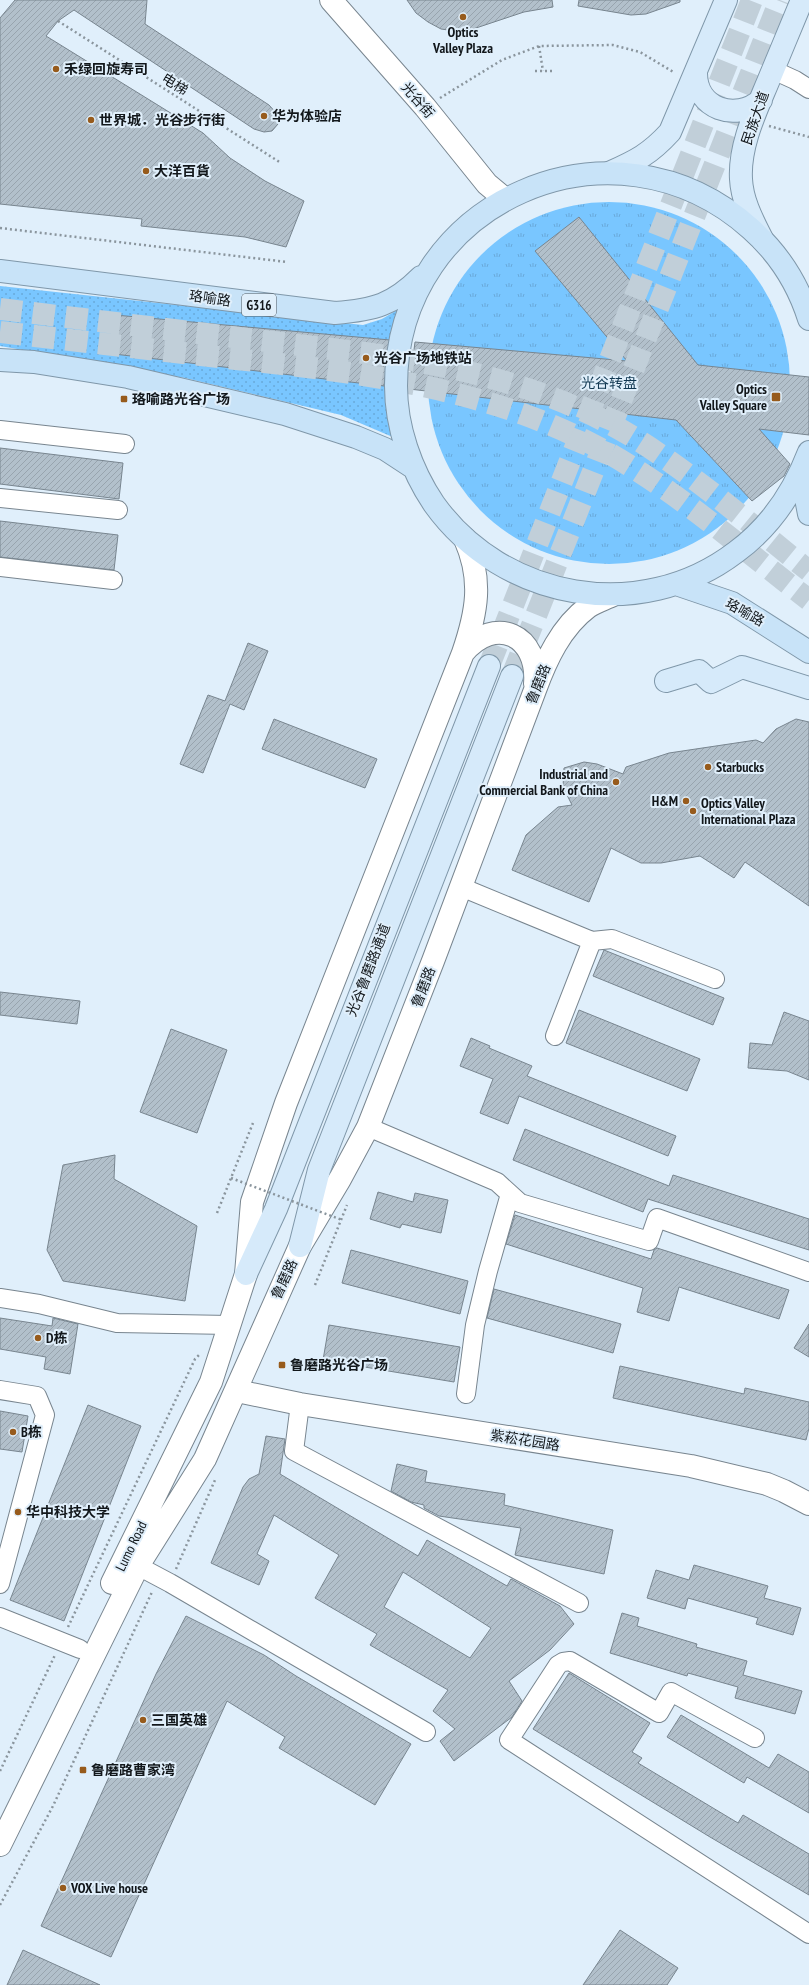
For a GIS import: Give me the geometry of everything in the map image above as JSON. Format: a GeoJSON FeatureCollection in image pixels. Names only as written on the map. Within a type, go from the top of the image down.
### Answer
{"type":"FeatureCollection","features":[{"type":"Feature","properties":{"kind":"highway"},"geometry":{"type":"LineString","coordinates":[[809,319],[795,284],[780,261],[762,239],[737,216],[708,198],[676,184],[650,177],[609,173],[573,175],[538,184],[505,199],[476,218],[451,241],[430,268],[411,305],[400,345],[396,386],[401,428],[414,468],[427,494],[445,518],[465,539],[490,559],[518,575],[537,582],[580,593],[613,595],[644,592],[676,584],[707,571],[742,548],[762,529],[784,502],[801,472],[809,452]]}},
{"type":"Feature","properties":{"kind":"highway","name":"珞喻路"},"geometry":{"type":"LineString","coordinates":[[0,271],[335,313],[366,310],[392,301],[410,288],[430,268]]}},
{"type":"Feature","properties":{"kind":"highway"},"geometry":{"type":"LineString","coordinates":[[0,360],[34,362],[128,377],[285,414],[356,437],[385,449],[414,468]]}},
{"type":"Feature","properties":{"kind":"highway"},"geometry":{"type":"LineString","coordinates":[[801,472],[809,514]]}},
{"type":"Feature","properties":{"kind":"highway","name":"珞喻路"},"geometry":{"type":"LineString","coordinates":[[676,584],[732,603],[809,652]]}},
{"type":"Feature","properties":{"kind":"main road","name":"光谷街"},"geometry":{"type":"LineString","coordinates":[[330,0],[425,107],[487,184],[505,199]]}},
{"type":"Feature","properties":{"kind":"main road"},"geometry":{"type":"LineString","coordinates":[[609,173],[637,160],[656,148],[670,132],[726,0]]}},
{"type":"Feature","properties":{"kind":"main road","name":"民族大道"},"geometry":{"type":"LineString","coordinates":[[762,239],[749,211],[741,180],[742,159],[752,122],[802,0]]}},
{"type":"Feature","properties":{"kind":"main road"},"geometry":{"type":"LineString","coordinates":[[694,78],[700,93],[704,98],[717,106],[734,111],[742,111],[749,109],[761,100]]}},
{"type":"Feature","properties":{"kind":"main road"},"geometry":{"type":"LineString","coordinates":[[246,1274],[252,1202],[286,1103],[463,653],[471,629],[477,592],[476,575],[472,555],[465,539]]}},
{"type":"Feature","properties":{"kind":"main road","name":"鲁磨路"},"geometry":{"type":"LineString","coordinates":[[237,1391],[275,1300],[300,1246],[340,1179],[368,1127],[461,888],[535,690],[549,657],[570,624],[588,607],[613,595]]}},
{"type":"Feature","properties":{"kind":"main road"},"geometry":{"type":"LineString","coordinates":[[463,653],[477,638],[486,634],[500,633],[514,637],[522,642],[533,658],[536,677],[535,690]]}},
{"type":"Feature","properties":{"kind":"main road","name":"光谷鲁磨路通道"},"geometry":{"type":"LineString","coordinates":[[246,1274],[276,1209],[488,666]]}},
{"type":"Feature","properties":{"kind":"main road"},"geometry":{"type":"LineString","coordinates":[[666,681],[699,671],[711,682],[742,667],[809,688]]}},
{"type":"Feature","properties":{"kind":"main road","name":"光谷鲁磨路通道"},"geometry":{"type":"LineString","coordinates":[[300,1246],[319,1170],[512,676]]}},
{"type":"Feature","properties":{"kind":"main road","name":"Lumo Road"},"geometry":{"type":"LineString","coordinates":[[0,1813],[71,1645],[211,1382],[246,1274]]}},
{"type":"Feature","properties":{"kind":"main road","name":"Lumo Road"},"geometry":{"type":"LineString","coordinates":[[0,1845],[138,1566],[205,1459],[237,1391]]}},
{"type":"Feature","properties":{"kind":"main road","name":"紫菘花园路"},"geometry":{"type":"LineString","coordinates":[[237,1391],[300,1404],[691,1466],[767,1484],[809,1504]]}},
{"type":"Feature","properties":{"kind":"street"},"geometry":{"type":"LineString","coordinates":[[773,70],[795,80],[809,89]]}},
{"type":"Feature","properties":{"kind":"street"},"geometry":{"type":"LineString","coordinates":[[0,430],[125,444]]}},
{"type":"Feature","properties":{"kind":"street"},"geometry":{"type":"LineString","coordinates":[[0,498],[118,510]]}},
{"type":"Feature","properties":{"kind":"street"},"geometry":{"type":"LineString","coordinates":[[0,567],[113,580]]}},
{"type":"Feature","properties":{"kind":"street"},"geometry":{"type":"LineString","coordinates":[[461,888],[592,941],[612,939],[715,980]]}},
{"type":"Feature","properties":{"kind":"street"},"geometry":{"type":"LineString","coordinates":[[554,1036],[592,941]]}},
{"type":"Feature","properties":{"kind":"street"},"geometry":{"type":"LineString","coordinates":[[368,1127],[497,1182],[520,1203],[649,1241],[657,1218],[809,1272]]}},
{"type":"Feature","properties":{"kind":"street"},"geometry":{"type":"LineString","coordinates":[[466,1394],[475,1325],[488,1271],[510,1194]]}},
{"type":"Feature","properties":{"kind":"street"},"geometry":{"type":"LineString","coordinates":[[0,1298],[39,1304],[118,1323],[230,1325]]}},
{"type":"Feature","properties":{"kind":"street"},"geometry":{"type":"LineString","coordinates":[[0,1390],[37,1396],[45,1414],[0,1584]]}},
{"type":"Feature","properties":{"kind":"street"},"geometry":{"type":"LineString","coordinates":[[300,1404],[294,1451],[579,1603]]}},
{"type":"Feature","properties":{"kind":"street"},"geometry":{"type":"LineString","coordinates":[[138,1566],[170,1583],[426,1732]]}},
{"type":"Feature","properties":{"kind":"street"},"geometry":{"type":"LineString","coordinates":[[1,1616],[71,1645]]}},
{"type":"Feature","properties":{"kind":"street"},"geometry":{"type":"LineString","coordinates":[[755,1738],[671,1692],[659,1713],[570,1661],[563,1662],[558,1665],[509,1740],[809,1934]]}},
{"type":"Feature","properties":{"kind":"path","name":"电梯"},"geometry":{"type":"LineString","coordinates":[[58,21],[281,163]]}},
{"type":"Feature","properties":{"kind":"path"},"geometry":{"type":"LineString","coordinates":[[425,107],[502,60],[539,46],[613,45],[640,52],[694,78]]}},
{"type":"Feature","properties":{"kind":"path"},"geometry":{"type":"LineString","coordinates":[[539,46],[543,71]]}},
{"type":"Feature","properties":{"kind":"path"},"geometry":{"type":"LineString","coordinates":[[535,71],[553,71]]}},
{"type":"Feature","properties":{"kind":"path"},"geometry":{"type":"LineString","coordinates":[[752,122],[809,137]]}},
{"type":"Feature","properties":{"kind":"path"},"geometry":{"type":"LineString","coordinates":[[0,228],[287,262]]}},
{"type":"Feature","properties":{"kind":"path"},"geometry":{"type":"LineString","coordinates":[[217,1213],[253,1123]]}},
{"type":"Feature","properties":{"kind":"path"},"geometry":{"type":"LineString","coordinates":[[231,1178],[342,1220],[316,1285]]}},
{"type":"Feature","properties":{"kind":"path"},"geometry":{"type":"LineString","coordinates":[[0,1771],[71,1645],[195,1359],[200,1354]]}},
{"type":"Feature","properties":{"kind":"path"},"geometry":{"type":"LineString","coordinates":[[0,1905],[54,1806],[151,1592],[170,1583],[218,1474]]}},
{"type":"Feature","properties":{"kind":"green space","name":"光谷转盘"},"geometry":{"type":"Polygon","coordinates":[[[609,202],[644,206],[678,216],[709,233],[724,243],[737,255],[749,268],[759,283],[776,314],[786,348],[790,383],[786,418],[776,452],[759,483],[749,498],[737,511],[724,523],[709,533],[678,550],[644,560],[609,564],[574,560],[540,550],[509,533],[494,523],[481,511],[469,498],[459,483],[442,452],[432,418],[428,383],[432,348],[442,314],[459,283],[469,268],[481,255],[494,243],[509,233],[540,216],[574,206],[609,202]]]}},
{"type":"Feature","properties":{"kind":"green space"},"geometry":{"type":"Polygon","coordinates":[[[0,286],[363,325],[382,319],[404,306],[393,339],[389,361],[395,438],[341,415],[185,378],[0,346],[0,286]]]}},
{"type":"Feature","properties":{"kind":"building","name":"世界城．光谷步行街"},"geometry":{"type":"Polygon","coordinates":[[[15,0],[147,0],[145,24],[269,105],[279,116],[278,124],[272,131],[264,132],[254,129],[74,10],[58,21],[46,36],[203,133],[230,158],[265,181],[304,201],[286,247],[245,237],[141,226],[142,219],[0,204],[0,18],[15,0]]]}},
{"type":"Feature","properties":{"kind":"building","name":"Optics Valley Plaza"},"geometry":{"type":"Polygon","coordinates":[[[407,0],[552,0],[553,7],[524,12],[470,30],[455,31],[441,29],[428,22],[416,13],[407,0]]]}},
{"type":"Feature","properties":{"kind":"building"},"geometry":{"type":"Polygon","coordinates":[[[579,0],[680,0],[680,2],[646,14],[631,15],[578,6],[579,0]]]}},
{"type":"Feature","properties":{"kind":"building","name":"光谷广场地铁站"},"geometry":{"type":"Polygon","coordinates":[[[579,217],[698,365],[809,377],[809,435],[759,429],[790,464],[784,476],[752,501],[676,420],[409,389],[415,342],[627,361],[535,251],[579,217]]]}},
{"type":"Feature","properties":{"kind":"building"},"geometry":{"type":"Polygon","coordinates":[[[115,315],[390,340],[384,386],[114,354],[115,315]]]}},
{"type":"Feature","properties":{"kind":"building"},"geometry":{"type":"Polygon","coordinates":[[[0,448],[123,463],[119,499],[0,484],[0,448]]]}},
{"type":"Feature","properties":{"kind":"building"},"geometry":{"type":"Polygon","coordinates":[[[0,521],[118,535],[114,570],[0,557],[0,521]]]}},
{"type":"Feature","properties":{"kind":"building"},"geometry":{"type":"Polygon","coordinates":[[[248,643],[268,651],[244,710],[230,704],[203,773],[180,764],[208,695],[225,701],[248,643]]]}},
{"type":"Feature","properties":{"kind":"building"},"geometry":{"type":"Polygon","coordinates":[[[274,719],[377,759],[365,788],[262,749],[274,719]]]}},
{"type":"Feature","properties":{"kind":"building","name":"Optics Valley International Plaza"},"geometry":{"type":"Polygon","coordinates":[[[796,719],[809,722],[809,906],[745,862],[734,878],[700,856],[661,863],[641,863],[611,848],[589,902],[512,870],[526,835],[558,807],[572,805],[563,787],[564,768],[584,762],[597,764],[623,774],[626,767],[669,753],[756,740],[763,743],[776,729],[796,719]]]}},
{"type":"Feature","properties":{"kind":"building"},"geometry":{"type":"Polygon","coordinates":[[[604,950],[724,998],[713,1025],[593,976],[604,950]]]}},
{"type":"Feature","properties":{"kind":"building"},"geometry":{"type":"Polygon","coordinates":[[[0,992],[80,1001],[77,1024],[0,1015],[0,992]]]}},
{"type":"Feature","properties":{"kind":"building"},"geometry":{"type":"Polygon","coordinates":[[[579,1010],[700,1059],[687,1091],[566,1043],[579,1010]]]}},
{"type":"Feature","properties":{"kind":"building"},"geometry":{"type":"Polygon","coordinates":[[[784,1012],[809,1021],[809,1080],[787,1071],[748,1068],[750,1043],[772,1045],[784,1012]]]}},
{"type":"Feature","properties":{"kind":"building"},"geometry":{"type":"Polygon","coordinates":[[[171,1029],[227,1050],[197,1133],[140,1112],[171,1029]]]}},
{"type":"Feature","properties":{"kind":"building"},"geometry":{"type":"Polygon","coordinates":[[[471,1038],[490,1046],[489,1048],[532,1066],[527,1076],[676,1136],[668,1156],[519,1096],[508,1124],[480,1113],[493,1079],[460,1066],[471,1038]]]}},
{"type":"Feature","properties":{"kind":"building"},"geometry":{"type":"Polygon","coordinates":[[[525,1129],[669,1186],[673,1175],[809,1219],[809,1250],[648,1199],[643,1212],[513,1160],[525,1129]]]}},
{"type":"Feature","properties":{"kind":"building"},"geometry":{"type":"Polygon","coordinates":[[[115,1155],[114,1179],[197,1226],[185,1301],[63,1281],[47,1250],[63,1165],[115,1155]]]}},
{"type":"Feature","properties":{"kind":"building"},"geometry":{"type":"Polygon","coordinates":[[[378,1192],[413,1202],[415,1193],[448,1200],[441,1233],[402,1224],[400,1228],[370,1219],[378,1192]]]}},
{"type":"Feature","properties":{"kind":"building"},"geometry":{"type":"Polygon","coordinates":[[[515,1215],[651,1259],[654,1250],[657,1248],[789,1290],[779,1319],[679,1287],[669,1321],[637,1312],[643,1288],[506,1244],[515,1215]]]}},
{"type":"Feature","properties":{"kind":"building"},"geometry":{"type":"Polygon","coordinates":[[[351,1250],[468,1281],[460,1314],[342,1283],[351,1250]]]}},
{"type":"Feature","properties":{"kind":"building"},"geometry":{"type":"Polygon","coordinates":[[[494,1289],[621,1324],[613,1353],[487,1318],[494,1289]]]}},
{"type":"Feature","properties":{"kind":"building","name":"D栋"},"geometry":{"type":"Polygon","coordinates":[[[0,1318],[52,1326],[53,1318],[78,1324],[70,1374],[44,1369],[46,1357],[0,1349],[0,1318]]]}},
{"type":"Feature","properties":{"kind":"building"},"geometry":{"type":"Polygon","coordinates":[[[809,1324],[809,1357],[794,1348],[809,1324]]]}},
{"type":"Feature","properties":{"kind":"building"},"geometry":{"type":"Polygon","coordinates":[[[329,1325],[460,1347],[454,1382],[323,1360],[329,1325]]]}},
{"type":"Feature","properties":{"kind":"building"},"geometry":{"type":"Polygon","coordinates":[[[620,1366],[744,1394],[745,1388],[809,1402],[809,1428],[806,1440],[613,1398],[620,1366]]]}},
{"type":"Feature","properties":{"kind":"building"},"geometry":{"type":"Polygon","coordinates":[[[88,1405],[141,1426],[64,1621],[10,1600],[88,1405]]]}},
{"type":"Feature","properties":{"kind":"building","name":"B栋"},"geometry":{"type":"Polygon","coordinates":[[[0,1411],[28,1416],[22,1452],[0,1449],[0,1411]]]}},
{"type":"Feature","properties":{"kind":"building"},"geometry":{"type":"Polygon","coordinates":[[[266,1436],[285,1439],[280,1474],[418,1556],[427,1540],[507,1586],[511,1579],[560,1606],[574,1624],[550,1650],[509,1681],[522,1701],[512,1717],[454,1761],[440,1741],[455,1729],[433,1711],[448,1690],[370,1645],[377,1634],[315,1598],[339,1555],[274,1515],[257,1554],[269,1561],[259,1585],[211,1563],[243,1487],[249,1479],[259,1474],[266,1436]],[[403,1572],[384,1607],[470,1658],[491,1628],[403,1572]]]}},
{"type":"Feature","properties":{"kind":"building"},"geometry":{"type":"Polygon","coordinates":[[[397,1464],[427,1471],[425,1482],[505,1494],[504,1505],[613,1530],[604,1574],[515,1555],[521,1528],[439,1516],[424,1508],[424,1505],[411,1502],[391,1491],[397,1464]]]}},
{"type":"Feature","properties":{"kind":"building"},"geometry":{"type":"Polygon","coordinates":[[[694,1565],[768,1586],[764,1598],[801,1608],[793,1635],[756,1624],[758,1618],[688,1598],[685,1609],[647,1598],[656,1570],[689,1580],[694,1565]]]}},
{"type":"Feature","properties":{"kind":"building"},"geometry":{"type":"Polygon","coordinates":[[[622,1613],[639,1618],[637,1626],[697,1644],[696,1647],[747,1661],[743,1675],[802,1691],[795,1714],[735,1698],[738,1687],[688,1673],[687,1676],[610,1653],[622,1613]]]}},
{"type":"Feature","properties":{"kind":"building"},"geometry":{"type":"Polygon","coordinates":[[[186,1616],[264,1655],[296,1676],[411,1744],[375,1805],[279,1748],[285,1737],[227,1701],[111,1957],[41,1926],[156,1674],[186,1616]]]}},
{"type":"Feature","properties":{"kind":"building"},"geometry":{"type":"Polygon","coordinates":[[[569,1673],[650,1723],[632,1752],[642,1758],[638,1763],[738,1823],[743,1815],[809,1854],[809,1895],[710,1837],[533,1729],[569,1673]]]}},
{"type":"Feature","properties":{"kind":"building"},"geometry":{"type":"Polygon","coordinates":[[[681,1715],[769,1768],[778,1754],[809,1772],[809,1813],[747,1777],[744,1783],[667,1737],[681,1715]]]}},
{"type":"Feature","properties":{"kind":"building"},"geometry":{"type":"Polygon","coordinates":[[[620,1930],[678,1968],[667,1985],[583,1985],[620,1930]]]}},
{"type":"Feature","properties":{"kind":"building"},"geometry":{"type":"Polygon","coordinates":[[[23,1950],[100,1985],[7,1985],[23,1950]]]}},
{"type":"Feature","properties":{"kind":"tunnel"},"geometry":{"type":"LineString","coordinates":[[489,666],[752,0]]}},
{"type":"Feature","properties":{"kind":"tunnel"},"geometry":{"type":"LineString","coordinates":[[512,676],[780,0]]}},
{"type":"Feature","properties":{"kind":"tunnel"},"geometry":{"type":"LineString","coordinates":[[0,309],[373,354],[443,366],[512,384],[578,408],[641,442],[706,488],[809,571]]}},
{"type":"Feature","properties":{"kind":"tunnel"},"geometry":{"type":"LineString","coordinates":[[0,332],[281,364],[370,376],[414,384],[500,406],[543,422],[584,440],[643,474],[700,514],[809,600]]}},
{"type":"Feature","properties":{"kind":"place","name":"Optics Valley Plaza"},"geometry":{"type":"Point","coordinates":[463,17]}},
{"type":"Feature","properties":{"kind":"place","name":"禾绿回旋寿司"},"geometry":{"type":"Point","coordinates":[56,69]}},
{"type":"Feature","properties":{"kind":"place","name":"华为体验店"},"geometry":{"type":"Point","coordinates":[264,116]}},
{"type":"Feature","properties":{"kind":"place","name":"世界城．光谷步行街"},"geometry":{"type":"Point","coordinates":[91,120]}},
{"type":"Feature","properties":{"kind":"place","name":"大洋百貨"},"geometry":{"type":"Point","coordinates":[146,171]}},
{"type":"Feature","properties":{"kind":"place","name":"光谷广场地铁站"},"geometry":{"type":"Point","coordinates":[366,358]}},
{"type":"Feature","properties":{"kind":"place","name":"Optics Valley Square"},"geometry":{"type":"Point","coordinates":[776,397]}},
{"type":"Feature","properties":{"kind":"place","name":"珞喻路光谷广场"},"geometry":{"type":"Point","coordinates":[124,399]}},
{"type":"Feature","properties":{"kind":"place","name":"Starbucks"},"geometry":{"type":"Point","coordinates":[708,767]}},
{"type":"Feature","properties":{"kind":"place","name":"Industrial and Commercial Bank of China"},"geometry":{"type":"Point","coordinates":[616,782]}},
{"type":"Feature","properties":{"kind":"place","name":"H&M"},"geometry":{"type":"Point","coordinates":[686,801]}},
{"type":"Feature","properties":{"kind":"place","name":"Optics Valley International Plaza"},"geometry":{"type":"Point","coordinates":[693,811]}},
{"type":"Feature","properties":{"kind":"place","name":"D栋"},"geometry":{"type":"Point","coordinates":[38,1338]}},
{"type":"Feature","properties":{"kind":"place","name":"鲁磨路光谷广场"},"geometry":{"type":"Point","coordinates":[282,1365]}},
{"type":"Feature","properties":{"kind":"place","name":"B栋"},"geometry":{"type":"Point","coordinates":[13,1432]}},
{"type":"Feature","properties":{"kind":"place","name":"华中科技大学"},"geometry":{"type":"Point","coordinates":[18,1512]}},
{"type":"Feature","properties":{"kind":"place","name":"三国英雄"},"geometry":{"type":"Point","coordinates":[143,1720]}},
{"type":"Feature","properties":{"kind":"place","name":"鲁磨路曹家湾"},"geometry":{"type":"Point","coordinates":[83,1770]}},
{"type":"Feature","properties":{"kind":"place","name":"VOX Live house"},"geometry":{"type":"Point","coordinates":[63,1888]}}]}
